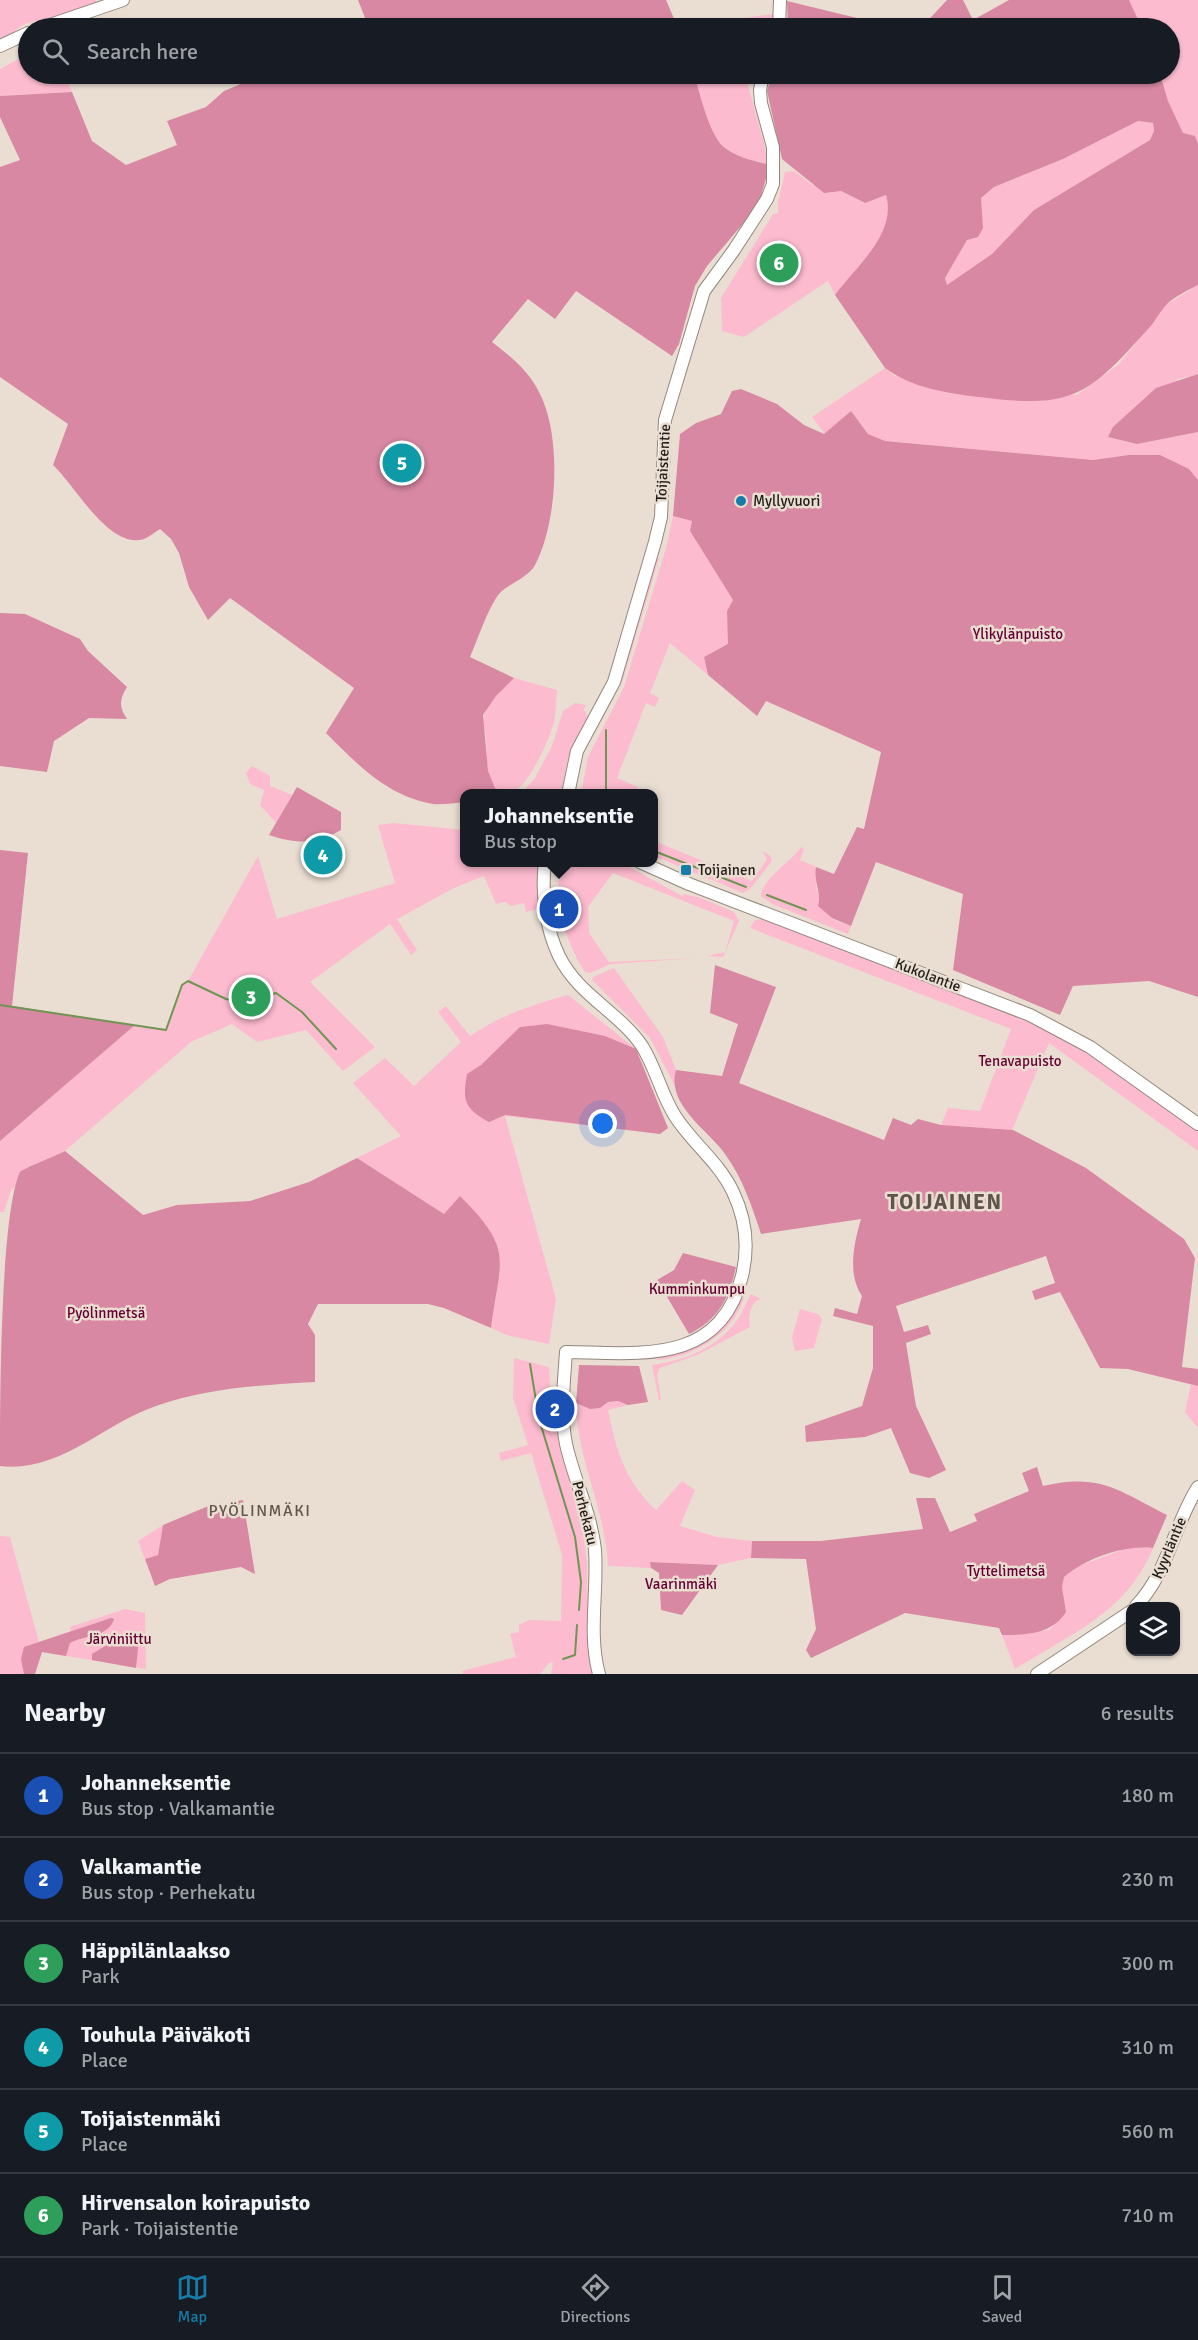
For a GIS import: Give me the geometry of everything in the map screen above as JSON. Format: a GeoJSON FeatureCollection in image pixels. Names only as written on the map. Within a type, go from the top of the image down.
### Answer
{"type":"FeatureCollection","features":[{"type":"Feature","properties":{"kind":"street"},"geometry":{"type":"LineString","coordinates":[[70,18],[123,0]]}},
{"type":"Feature","properties":{"kind":"street"},"geometry":{"type":"LineString","coordinates":[[779,18],[780,0]]}},
{"type":"Feature","properties":{"kind":"street"},"geometry":{"type":"LineString","coordinates":[[0,46],[18,38]]}},
{"type":"Feature","properties":{"kind":"street","name":"Toijaistentie"},"geometry":{"type":"LineString","coordinates":[[569,789],[577,752],[614,682],[655,542],[661,517],[665,420],[704,291],[767,199],[773,184],[773,147],[760,97],[762,84]]}},
{"type":"Feature","properties":{"kind":"street","name":"Perhekatu"},"geometry":{"type":"LineString","coordinates":[[545,867],[545,904],[555,947],[562,962],[580,986],[641,1045],[678,1120],[719,1168],[732,1190],[741,1212],[746,1242],[743,1272],[733,1302],[719,1323],[694,1342],[647,1354],[566,1352],[564,1426],[566,1444],[592,1533],[595,1569],[594,1652],[598,1674]]}},
{"type":"Feature","properties":{"kind":"street","name":"Kukolantie"},"geometry":{"type":"LineString","coordinates":[[652,867],[712,893],[1030,1015],[1090,1047],[1198,1124]]}},
{"type":"Feature","properties":{"kind":"street","name":"Kyyrläntie"},"geometry":{"type":"LineString","coordinates":[[1139,1602],[1156,1579],[1182,1516],[1198,1486]]}},
{"type":"Feature","properties":{"kind":"street"},"geometry":{"type":"LineString","coordinates":[[1036,1674],[1126,1615]]}},
{"type":"Feature","properties":{"kind":"green space"},"geometry":{"type":"Polygon","coordinates":[[[0,0],[96,0],[97,6],[79,11],[47,18],[18,18],[18,28],[9,36],[3,39],[0,37],[0,0]]]}},
{"type":"Feature","properties":{"kind":"green space"},"geometry":{"type":"Polygon","coordinates":[[[358,0],[666,0],[674,18],[365,18],[358,0]]]}},
{"type":"Feature","properties":{"kind":"green space"},"geometry":{"type":"Polygon","coordinates":[[[947,0],[963,0],[972,18],[930,18],[947,0]]]}},
{"type":"Feature","properties":{"kind":"green space"},"geometry":{"type":"Polygon","coordinates":[[[1009,0],[1129,0],[1137,18],[977,18],[1009,0]]]}},
{"type":"Feature","properties":{"kind":"green space"},"geometry":{"type":"Polygon","coordinates":[[[1129,0],[1198,0],[1198,144],[1195,136],[1183,133],[1163,84],[1180,84],[1180,18],[1137,18],[1129,0]]]}},
{"type":"Feature","properties":{"kind":"green space"},"geometry":{"type":"Polygon","coordinates":[[[787,1],[857,18],[788,18],[787,1]]]}},
{"type":"Feature","properties":{"kind":"green space"},"geometry":{"type":"Polygon","coordinates":[[[773,14],[772,18],[745,18],[773,14]]]}},
{"type":"Feature","properties":{"kind":"green space"},"geometry":{"type":"Polygon","coordinates":[[[18,59],[18,84],[69,84],[72,92],[0,96],[0,69],[18,59]]]}},
{"type":"Feature","properties":{"kind":"green space"},"geometry":{"type":"Polygon","coordinates":[[[241,84],[697,84],[706,114],[719,142],[735,154],[770,165],[758,206],[707,266],[695,286],[679,344],[672,356],[576,291],[555,319],[528,299],[492,342],[524,370],[539,392],[551,431],[554,478],[549,526],[535,565],[532,570],[499,594],[487,615],[470,657],[514,678],[496,696],[483,715],[488,771],[497,789],[460,789],[460,802],[432,804],[413,799],[385,785],[349,755],[326,733],[354,688],[230,598],[208,620],[189,587],[179,553],[171,539],[160,529],[144,539],[131,540],[118,535],[106,526],[53,465],[68,424],[0,377],[0,167],[20,160],[0,117],[0,96],[72,92],[92,141],[126,165],[177,145],[167,121],[206,107],[224,91],[241,84]]]}},
{"type":"Feature","properties":{"kind":"green space"},"geometry":{"type":"Polygon","coordinates":[[[697,84],[749,84],[770,165],[747,159],[725,148],[714,134],[697,84]]]}},
{"type":"Feature","properties":{"kind":"green space"},"geometry":{"type":"Polygon","coordinates":[[[769,84],[1163,84],[1183,133],[1195,136],[1198,144],[1198,285],[1167,304],[1151,326],[1109,370],[1076,393],[1057,399],[1010,400],[942,391],[918,385],[885,368],[835,295],[880,236],[886,223],[888,209],[886,195],[865,203],[841,191],[824,193],[782,159],[767,91],[769,84]],[[1138,121],[1063,159],[994,187],[981,198],[983,228],[978,237],[967,240],[945,278],[947,285],[992,254],[1034,210],[1150,140],[1154,131],[1153,123],[1138,121]]]}},
{"type":"Feature","properties":{"kind":"green space"},"geometry":{"type":"Polygon","coordinates":[[[1138,121],[1153,123],[1154,131],[1150,140],[1034,210],[992,254],[947,286],[945,278],[967,240],[983,228],[981,198],[994,187],[1063,159],[1138,121]]]}},
{"type":"Feature","properties":{"kind":"green space"},"geometry":{"type":"Polygon","coordinates":[[[794,171],[812,185],[841,191],[864,203],[886,195],[888,209],[886,223],[873,249],[835,295],[828,281],[744,337],[722,331],[721,298],[773,214],[778,213],[778,202],[785,172],[794,171]]]}},
{"type":"Feature","properties":{"kind":"green space"},"geometry":{"type":"Polygon","coordinates":[[[1198,285],[1198,374],[1178,379],[1108,437],[1137,444],[1198,432],[1198,480],[1189,469],[1129,455],[1093,460],[885,441],[868,434],[851,411],[825,434],[812,417],[885,368],[895,376],[1077,395],[1119,364],[1166,305],[1198,285]]]}},
{"type":"Feature","properties":{"kind":"green space"},"geometry":{"type":"Polygon","coordinates":[[[1198,374],[1198,432],[1137,444],[1108,437],[1113,427],[1156,388],[1198,374]]]}},
{"type":"Feature","properties":{"kind":"green space","name":"Ylikylänpuisto"},"geometry":{"type":"Polygon","coordinates":[[[741,389],[777,404],[804,425],[824,434],[851,411],[868,434],[885,441],[1093,460],[1129,455],[1160,455],[1189,469],[1198,480],[1198,997],[1149,981],[1073,986],[1060,1015],[953,970],[963,894],[876,862],[851,926],[832,918],[818,906],[816,867],[834,874],[857,827],[864,829],[881,752],[766,701],[757,716],[708,675],[704,657],[728,644],[727,611],[733,600],[690,531],[692,521],[673,516],[680,434],[696,423],[721,414],[732,391],[741,389]]]}},
{"type":"Feature","properties":{"kind":"green space"},"geometry":{"type":"Polygon","coordinates":[[[673,516],[692,521],[690,531],[733,600],[727,611],[729,644],[704,657],[708,675],[670,643],[650,693],[659,698],[655,707],[646,703],[617,778],[638,787],[637,789],[582,789],[588,757],[624,687],[666,548],[673,516]]]}},
{"type":"Feature","properties":{"kind":"green space"},"geometry":{"type":"Polygon","coordinates":[[[657,557],[659,558],[623,679],[601,722],[598,720],[657,557]]]}},
{"type":"Feature","properties":{"kind":"green space"},"geometry":{"type":"Polygon","coordinates":[[[0,613],[25,614],[80,639],[88,651],[127,687],[121,703],[122,711],[127,719],[89,718],[54,741],[47,772],[0,766],[0,613]]]}},
{"type":"Feature","properties":{"kind":"green space"},"geometry":{"type":"Polygon","coordinates":[[[514,678],[557,690],[552,730],[528,778],[517,789],[496,789],[488,770],[483,719],[494,698],[514,678]]]}},
{"type":"Feature","properties":{"kind":"green space"},"geometry":{"type":"Polygon","coordinates":[[[575,703],[586,705],[584,709],[589,720],[568,758],[562,789],[525,789],[535,778],[552,746],[563,711],[575,703]]]}},
{"type":"Feature","properties":{"kind":"green space"},"geometry":{"type":"Polygon","coordinates":[[[252,766],[270,776],[270,786],[292,795],[276,823],[260,805],[264,790],[250,784],[246,773],[252,766]]]}},
{"type":"Feature","properties":{"kind":"green space"},"geometry":{"type":"Polygon","coordinates":[[[297,787],[341,812],[341,830],[332,835],[306,842],[269,835],[297,787]]]}},
{"type":"Feature","properties":{"kind":"green space"},"geometry":{"type":"Polygon","coordinates":[[[394,823],[460,830],[460,867],[538,867],[542,908],[526,912],[524,903],[511,906],[505,902],[496,904],[484,876],[454,888],[397,919],[417,950],[411,955],[390,924],[310,982],[375,1047],[343,1071],[306,1030],[257,1042],[232,1024],[191,1042],[65,1151],[42,1164],[11,1190],[4,1212],[0,1212],[0,1141],[135,1025],[166,1030],[182,985],[188,981],[258,856],[277,919],[395,883],[378,825],[394,823]]]}},
{"type":"Feature","properties":{"kind":"green space"},"geometry":{"type":"Polygon","coordinates":[[[658,843],[752,881],[767,859],[762,851],[771,856],[772,861],[750,889],[743,893],[658,858],[658,843]]]}},
{"type":"Feature","properties":{"kind":"green space"},"geometry":{"type":"Polygon","coordinates":[[[801,847],[804,849],[800,860],[816,867],[817,887],[824,908],[834,919],[851,926],[848,934],[772,904],[761,896],[762,890],[771,877],[801,847]]]}},
{"type":"Feature","properties":{"kind":"green space"},"geometry":{"type":"Polygon","coordinates":[[[0,850],[28,853],[12,1006],[135,1025],[0,1141],[0,850]]]}},
{"type":"Feature","properties":{"kind":"green space"},"geometry":{"type":"Polygon","coordinates":[[[568,867],[629,867],[682,896],[684,894],[701,898],[734,912],[739,921],[723,957],[707,956],[725,952],[734,921],[613,873],[588,907],[589,933],[609,962],[698,958],[611,964],[590,973],[585,972],[573,950],[563,923],[558,895],[561,871],[568,867]]]}},
{"type":"Feature","properties":{"kind":"green space","name":"Tenavapuisto"},"geometry":{"type":"Polygon","coordinates":[[[763,919],[1005,1009],[1071,1040],[1198,1129],[1198,1151],[1049,1043],[1012,1130],[941,1125],[948,1108],[980,1111],[1011,1029],[750,928],[755,920],[763,919]]]}},
{"type":"Feature","properties":{"kind":"green space"},"geometry":{"type":"Polygon","coordinates":[[[715,965],[776,987],[739,1083],[884,1140],[893,1118],[911,1125],[918,1119],[941,1125],[1013,1130],[1086,1168],[1184,1239],[1195,1258],[1182,1367],[1198,1369],[1198,1386],[1128,1369],[1100,1368],[1060,1292],[1035,1300],[1032,1291],[1055,1283],[1046,1256],[896,1306],[904,1332],[928,1325],[931,1334],[906,1343],[916,1406],[946,1470],[929,1478],[910,1473],[891,1428],[865,1437],[806,1442],[805,1426],[862,1406],[873,1368],[873,1326],[833,1316],[835,1308],[857,1314],[862,1296],[857,1287],[853,1258],[861,1219],[761,1234],[737,1172],[718,1145],[683,1106],[677,1095],[676,1070],[722,1076],[738,1024],[710,1013],[715,965]]]}},
{"type":"Feature","properties":{"kind":"green space"},"geometry":{"type":"Polygon","coordinates":[[[614,968],[663,1037],[676,1070],[675,1086],[650,1038],[592,980],[593,977],[614,968]]]}},
{"type":"Feature","properties":{"kind":"green space"},"geometry":{"type":"Polygon","coordinates":[[[568,995],[636,1049],[668,1128],[660,1134],[505,1116],[556,1299],[549,1344],[506,1335],[491,1328],[500,1270],[499,1256],[489,1230],[460,1197],[444,1214],[357,1158],[401,1136],[353,1083],[385,1058],[414,1086],[461,1042],[438,1012],[446,1006],[470,1036],[517,1011],[568,995]]]}},
{"type":"Feature","properties":{"kind":"green space"},"geometry":{"type":"Polygon","coordinates":[[[547,1024],[605,1036],[636,1049],[668,1128],[660,1134],[505,1115],[489,1122],[475,1113],[465,1098],[467,1074],[481,1065],[520,1027],[547,1024]]]}},
{"type":"Feature","properties":{"kind":"green space","name":"Pyölinmetsä"},"geometry":{"type":"Polygon","coordinates":[[[65,1151],[143,1215],[177,1205],[250,1201],[309,1182],[357,1158],[444,1214],[460,1196],[489,1230],[500,1256],[491,1328],[444,1308],[428,1304],[318,1304],[308,1324],[315,1335],[315,1382],[235,1388],[175,1400],[137,1414],[62,1455],[22,1466],[0,1466],[2,1313],[8,1228],[13,1195],[20,1172],[65,1151]]]}},
{"type":"Feature","properties":{"kind":"green space","name":"Kumminkumpu"},"geometry":{"type":"Polygon","coordinates":[[[683,1253],[736,1267],[730,1289],[721,1307],[708,1322],[689,1334],[657,1280],[674,1270],[683,1253]]]}},
{"type":"Feature","properties":{"kind":"green space"},"geometry":{"type":"Polygon","coordinates":[[[751,1294],[761,1299],[754,1303],[751,1310],[750,1327],[697,1355],[660,1368],[657,1374],[661,1400],[659,1400],[652,1365],[689,1356],[721,1338],[738,1319],[751,1294]]]}},
{"type":"Feature","properties":{"kind":"green space"},"geometry":{"type":"Polygon","coordinates":[[[744,1298],[731,1323],[709,1342],[683,1355],[655,1360],[718,1331],[731,1317],[740,1299],[744,1298]]]}},
{"type":"Feature","properties":{"kind":"green space"},"geometry":{"type":"Polygon","coordinates":[[[800,1309],[818,1314],[822,1319],[814,1348],[795,1351],[792,1337],[800,1309]]]}},
{"type":"Feature","properties":{"kind":"green space"},"geometry":{"type":"Polygon","coordinates":[[[514,1358],[549,1367],[552,1415],[583,1532],[587,1563],[588,1652],[593,1674],[551,1674],[553,1662],[549,1663],[540,1674],[463,1674],[462,1671],[516,1657],[510,1634],[519,1632],[519,1625],[529,1620],[561,1621],[562,1555],[531,1453],[501,1461],[499,1453],[528,1445],[513,1398],[514,1358]]]}},
{"type":"Feature","properties":{"kind":"green space"},"geometry":{"type":"Polygon","coordinates":[[[579,1365],[639,1366],[648,1402],[628,1405],[618,1401],[608,1402],[600,1408],[590,1409],[576,1403],[579,1365]]]}},
{"type":"Feature","properties":{"kind":"green space"},"geometry":{"type":"Polygon","coordinates":[[[1191,1384],[1198,1386],[1198,1428],[1185,1412],[1191,1384]]]}},
{"type":"Feature","properties":{"kind":"green space"},"geometry":{"type":"Polygon","coordinates":[[[618,1401],[628,1405],[608,1410],[615,1438],[623,1464],[645,1499],[656,1510],[682,1481],[695,1490],[680,1526],[717,1537],[752,1541],[751,1558],[718,1565],[651,1562],[651,1568],[608,1566],[602,1524],[581,1444],[576,1403],[600,1408],[608,1402],[618,1401]]]}},
{"type":"Feature","properties":{"kind":"green space","name":"Tyttelimetsä"},"geometry":{"type":"Polygon","coordinates":[[[1037,1467],[1043,1486],[1063,1482],[1080,1482],[1108,1486],[1167,1515],[1153,1548],[1130,1549],[1106,1554],[1083,1564],[1064,1577],[1062,1587],[1066,1612],[1054,1625],[1038,1632],[1002,1635],[999,1628],[905,1613],[811,1658],[806,1650],[816,1629],[806,1559],[751,1558],[752,1541],[821,1541],[923,1529],[916,1498],[935,1498],[950,1532],[977,1521],[974,1514],[1029,1491],[1022,1473],[1037,1467]]]}},
{"type":"Feature","properties":{"kind":"green space"},"geometry":{"type":"Polygon","coordinates":[[[243,1500],[255,1574],[241,1567],[170,1579],[155,1586],[145,1559],[158,1555],[163,1525],[206,1507],[243,1500]]]}},
{"type":"Feature","properties":{"kind":"green space"},"geometry":{"type":"Polygon","coordinates":[[[163,1525],[158,1555],[145,1559],[138,1541],[163,1525]]]}},
{"type":"Feature","properties":{"kind":"green space","name":"Järviniittu"},"geometry":{"type":"Polygon","coordinates":[[[0,1536],[10,1537],[39,1642],[71,1631],[70,1627],[125,1609],[145,1613],[146,1669],[42,1652],[35,1674],[0,1674],[0,1536]]]}},
{"type":"Feature","properties":{"kind":"green space"},"geometry":{"type":"Polygon","coordinates":[[[1127,1548],[1153,1548],[1142,1570],[1128,1589],[1095,1620],[1015,1669],[1002,1635],[1049,1630],[1066,1612],[1062,1587],[1064,1577],[1076,1567],[1127,1548]]]}},
{"type":"Feature","properties":{"kind":"green space","name":"Vaarinmäki"},"geometry":{"type":"Polygon","coordinates":[[[650,1562],[718,1565],[682,1615],[661,1610],[659,1573],[651,1568],[650,1562]]]}},
{"type":"Feature","properties":{"kind":"green space"},"geometry":{"type":"Polygon","coordinates":[[[111,1618],[114,1619],[107,1629],[70,1643],[66,1656],[42,1652],[35,1674],[24,1674],[21,1659],[24,1647],[111,1618]]]}},
{"type":"Feature","properties":{"kind":"green space"},"geometry":{"type":"Polygon","coordinates":[[[135,1631],[139,1639],[136,1668],[92,1660],[92,1654],[125,1634],[135,1631]]]}},
{"type":"Feature","properties":{"kind":"waterway"},"geometry":{"type":"LineString","coordinates":[[606,730],[606,789]]}},
{"type":"Feature","properties":{"kind":"waterway"},"geometry":{"type":"LineString","coordinates":[[658,853],[746,887]]}},
{"type":"Feature","properties":{"kind":"waterway"},"geometry":{"type":"LineString","coordinates":[[767,895],[806,910]]}},
{"type":"Feature","properties":{"kind":"waterway"},"geometry":{"type":"LineString","coordinates":[[0,1005],[166,1030],[182,985],[188,981],[226,999],[243,1002],[276,993],[302,1012],[336,1049]]}},
{"type":"Feature","properties":{"kind":"waterway"},"geometry":{"type":"LineString","coordinates":[[530,1364],[539,1419],[575,1537],[581,1582],[579,1610]]}},
{"type":"Feature","properties":{"kind":"waterway"},"geometry":{"type":"LineString","coordinates":[[563,1659],[575,1655],[577,1625]]}},
{"type":"Feature","properties":{"kind":"place","name":"Hirvensalon koirapuisto"},"geometry":{"type":"Point","coordinates":[779,263]}},
{"type":"Feature","properties":{"kind":"place","name":"Toijaistenmäki"},"geometry":{"type":"Point","coordinates":[402,463]}},
{"type":"Feature","properties":{"kind":"place","name":"Myllyvuori"},"geometry":{"type":"Point","coordinates":[741,501]}},
{"type":"Feature","properties":{"kind":"place","name":"Touhula Päiväkoti"},"geometry":{"type":"Point","coordinates":[323,855]}},
{"type":"Feature","properties":{"kind":"place","name":"Toijainen"},"geometry":{"type":"Point","coordinates":[686,870]}},
{"type":"Feature","properties":{"kind":"place","name":"Johanneksentie"},"geometry":{"type":"Point","coordinates":[559,909]}},
{"type":"Feature","properties":{"kind":"place","name":"Häppilänlaakso"},"geometry":{"type":"Point","coordinates":[251,997]}},
{"type":"Feature","properties":{"kind":"place","name":"Valkamantie"},"geometry":{"type":"Point","coordinates":[555,1409]}},
{"type":"Feature","properties":{"kind":"district","name":"TOIJAINEN"},"geometry":{"type":"Point","coordinates":[945,1202]}},
{"type":"Feature","properties":{"kind":"district","name":"PYÖLINMÄKI"},"geometry":{"type":"Point","coordinates":[260,1511]}}]}
